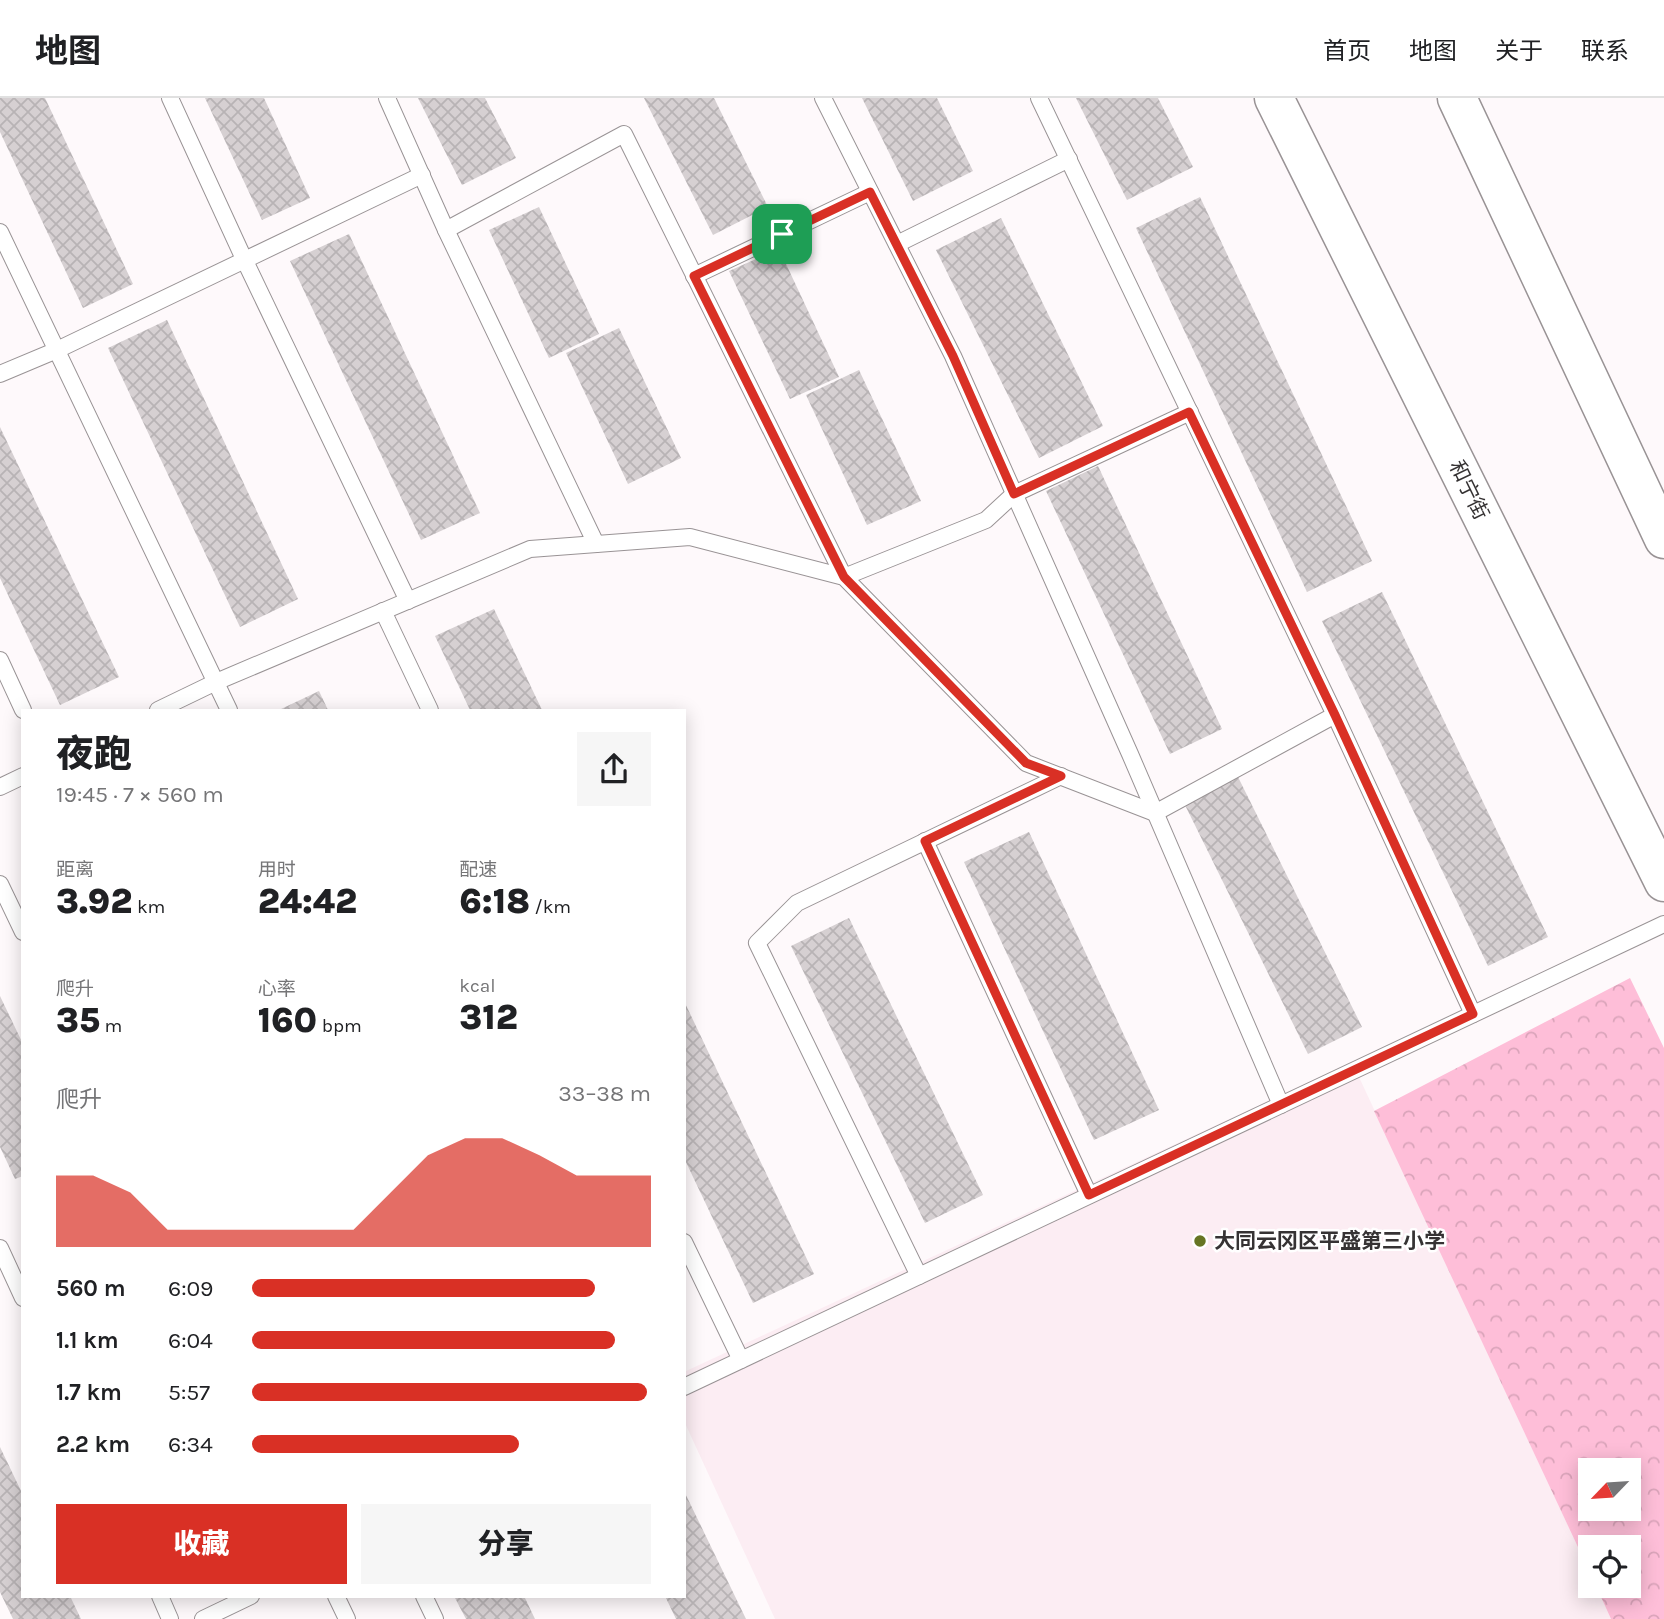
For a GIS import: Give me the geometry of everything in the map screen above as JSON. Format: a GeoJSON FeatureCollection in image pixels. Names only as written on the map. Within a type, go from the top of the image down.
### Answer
{"type":"FeatureCollection","features":[{"type":"Feature","properties":{"kind":"main road","name":"和宁街"},"geometry":{"type":"LineString","coordinates":[[1274,98],[1664,882]]}},
{"type":"Feature","properties":{"kind":"main road"},"geometry":{"type":"LineString","coordinates":[[1457,98],[1664,539]]}},
{"type":"Feature","properties":{"kind":"lane"},"geometry":{"type":"LineString","coordinates":[[170,98],[408,601]]}},
{"type":"Feature","properties":{"kind":"lane"},"geometry":{"type":"LineString","coordinates":[[387,98],[446,230],[596,544]]}},
{"type":"Feature","properties":{"kind":"lane"},"geometry":{"type":"LineString","coordinates":[[823,98],[953,356],[1281,1105]]}},
{"type":"Feature","properties":{"kind":"lane"},"geometry":{"type":"LineString","coordinates":[[1039,98],[1335,715],[1473,1014]]}},
{"type":"Feature","properties":{"kind":"lane"},"geometry":{"type":"LineString","coordinates":[[446,230],[624,134],[844,577],[1026,763],[1155,813]]}},
{"type":"Feature","properties":{"kind":"lane"},"geometry":{"type":"LineString","coordinates":[[897,244],[1069,159]]}},
{"type":"Feature","properties":{"kind":"lane"},"geometry":{"type":"LineString","coordinates":[[0,374],[57,350],[422,175]]}},
{"type":"Feature","properties":{"kind":"lane"},"geometry":{"type":"LineString","coordinates":[[694,276],[870,192]]}},
{"type":"Feature","properties":{"kind":"lane"},"geometry":{"type":"LineString","coordinates":[[0,232],[228,709]]}},
{"type":"Feature","properties":{"kind":"lane"},"geometry":{"type":"LineString","coordinates":[[160,709],[215,682],[530,550],[690,537],[844,577],[986,520],[1014,494],[1189,412]]}},
{"type":"Feature","properties":{"kind":"lane"},"geometry":{"type":"LineString","coordinates":[[383,611],[430,709]]}},
{"type":"Feature","properties":{"kind":"lane"},"geometry":{"type":"LineString","coordinates":[[0,660],[23,709]]}},
{"type":"Feature","properties":{"kind":"lane"},"geometry":{"type":"LineString","coordinates":[[1155,813],[1335,715]]}},
{"type":"Feature","properties":{"kind":"lane"},"geometry":{"type":"LineString","coordinates":[[919,1276],[757,943],[797,903],[1061,776]]}},
{"type":"Feature","properties":{"kind":"lane"},"geometry":{"type":"LineString","coordinates":[[0,787],[21,777]]}},
{"type":"Feature","properties":{"kind":"lane"},"geometry":{"type":"LineString","coordinates":[[925,841],[1089,1195]]}},
{"type":"Feature","properties":{"kind":"lane"},"geometry":{"type":"LineString","coordinates":[[0,884],[21,928]]}},
{"type":"Feature","properties":{"kind":"lane"},"geometry":{"type":"LineString","coordinates":[[686,1386],[1664,924]]}},
{"type":"Feature","properties":{"kind":"lane"},"geometry":{"type":"LineString","coordinates":[[686,1246],[741,1360]]}},
{"type":"Feature","properties":{"kind":"lane"},"geometry":{"type":"LineString","coordinates":[[0,1248],[21,1293]]}},
{"type":"Feature","properties":{"kind":"lane"},"geometry":{"type":"LineString","coordinates":[[161,1598],[170,1619]]}},
{"type":"Feature","properties":{"kind":"lane"},"geometry":{"type":"LineString","coordinates":[[203,1619],[247,1598]]}},
{"type":"Feature","properties":{"kind":"lane"},"geometry":{"type":"LineString","coordinates":[[337,1598],[347,1619]]}},
{"type":"Feature","properties":{"kind":"lane"},"geometry":{"type":"LineString","coordinates":[[425,1598],[435,1619]]}},
{"type":"Feature","properties":{"kind":"shaded area","name":"大同云冈区平盛第三小学"},"geometry":{"type":"Polygon","coordinates":[[[1352,1062],[1578,1547],[1578,1598],[1601,1598],[1611,1619],[775,1619],[686,1425],[686,1371],[1352,1062]]]}},
{"type":"Feature","properties":{"kind":"green space"},"geometry":{"type":"Polygon","coordinates":[[[1630,978],[1664,1048],[1664,1619],[1611,1619],[1601,1598],[1641,1598],[1641,1535],[1578,1535],[1578,1547],[1374,1111],[1630,978]]]}},
{"type":"Feature","properties":{"kind":"building"},"geometry":{"type":"Polygon","coordinates":[[[0,98],[45,98],[133,284],[83,308],[0,132],[0,98]]]}},
{"type":"Feature","properties":{"kind":"building"},"geometry":{"type":"Polygon","coordinates":[[[205,98],[264,98],[310,198],[262,220],[205,98]]]}},
{"type":"Feature","properties":{"kind":"building"},"geometry":{"type":"Polygon","coordinates":[[[418,98],[485,98],[516,158],[462,185],[418,98]]]}},
{"type":"Feature","properties":{"kind":"building"},"geometry":{"type":"Polygon","coordinates":[[[644,98],[714,98],[768,207],[713,235],[644,98]]]}},
{"type":"Feature","properties":{"kind":"building"},"geometry":{"type":"Polygon","coordinates":[[[862,98],[937,98],[973,171],[913,201],[862,98]]]}},
{"type":"Feature","properties":{"kind":"building"},"geometry":{"type":"Polygon","coordinates":[[[1076,98],[1158,98],[1193,167],[1127,200],[1076,98]]]}},
{"type":"Feature","properties":{"kind":"building"},"geometry":{"type":"Polygon","coordinates":[[[1200,197],[1372,561],[1307,592],[1136,228],[1200,197]]]}},
{"type":"Feature","properties":{"kind":"building"},"geometry":{"type":"Polygon","coordinates":[[[539,207],[599,334],[549,358],[489,230],[539,207]]]}},
{"type":"Feature","properties":{"kind":"building"},"geometry":{"type":"Polygon","coordinates":[[[1001,218],[1103,426],[1039,458],[936,250],[1001,218]]]}},
{"type":"Feature","properties":{"kind":"building"},"geometry":{"type":"Polygon","coordinates":[[[349,234],[480,513],[421,540],[290,261],[349,234]]]}},
{"type":"Feature","properties":{"kind":"building"},"geometry":{"type":"Polygon","coordinates":[[[779,249],[839,377],[790,399],[729,271],[779,249]]]}},
{"type":"Feature","properties":{"kind":"building"},"geometry":{"type":"Polygon","coordinates":[[[167,320],[298,599],[240,627],[108,348],[167,320]]]}},
{"type":"Feature","properties":{"kind":"building"},"geometry":{"type":"Polygon","coordinates":[[[619,328],[681,458],[628,484],[566,353],[619,328]]]}},
{"type":"Feature","properties":{"kind":"building"},"geometry":{"type":"Polygon","coordinates":[[[859,370],[921,501],[867,525],[806,395],[859,370]]]}},
{"type":"Feature","properties":{"kind":"building"},"geometry":{"type":"Polygon","coordinates":[[[0,427],[119,677],[60,705],[0,578],[0,427]]]}},
{"type":"Feature","properties":{"kind":"building"},"geometry":{"type":"Polygon","coordinates":[[[1098,466],[1222,729],[1170,754],[1046,491],[1098,466]]]}},
{"type":"Feature","properties":{"kind":"building"},"geometry":{"type":"Polygon","coordinates":[[[1382,592],[1548,937],[1488,966],[1322,621],[1382,592]]]}},
{"type":"Feature","properties":{"kind":"building"},"geometry":{"type":"Polygon","coordinates":[[[494,609],[542,709],[470,709],[435,636],[494,609]]]}},
{"type":"Feature","properties":{"kind":"building"},"geometry":{"type":"Polygon","coordinates":[[[319,691],[328,709],[281,709],[319,691]]]}},
{"type":"Feature","properties":{"kind":"building"},"geometry":{"type":"Polygon","coordinates":[[[1238,777],[1362,1027],[1308,1054],[1184,803],[1238,777]]]}},
{"type":"Feature","properties":{"kind":"building"},"geometry":{"type":"Polygon","coordinates":[[[1029,832],[1159,1110],[1094,1140],[964,862],[1029,832]]]}},
{"type":"Feature","properties":{"kind":"building"},"geometry":{"type":"Polygon","coordinates":[[[849,918],[983,1195],[925,1223],[791,946],[849,918]]]}},
{"type":"Feature","properties":{"kind":"building"},"geometry":{"type":"Polygon","coordinates":[[[0,996],[21,1040],[21,1177],[15,1179],[0,1147],[0,996]]]}},
{"type":"Feature","properties":{"kind":"building"},"geometry":{"type":"Polygon","coordinates":[[[686,1005],[814,1274],[753,1303],[686,1162],[686,1005]]]}},
{"type":"Feature","properties":{"kind":"building"},"geometry":{"type":"Polygon","coordinates":[[[0,1447],[21,1491],[21,1598],[71,1598],[81,1619],[13,1619],[0,1592],[0,1447]]]}},
{"type":"Feature","properties":{"kind":"building"},"geometry":{"type":"Polygon","coordinates":[[[686,1495],[746,1619],[676,1619],[666,1598],[686,1598],[686,1495]]]}},
{"type":"Feature","properties":{"kind":"building"},"geometry":{"type":"Polygon","coordinates":[[[455,1598],[525,1598],[535,1619],[466,1619],[455,1598]]]}},
{"type":"Feature","properties":{"kind":"place","name":"大同云冈区平盛第三小学"},"geometry":{"type":"Point","coordinates":[1200,1241]}},
{"type":"Feature","properties":{"kind":"route"},"geometry":{"type":"LineString","coordinates":[[870,192],[953,356],[1014,494],[1189,412],[1335,715],[1473,1014],[1089,1195],[925,841],[1061,776],[1026,763],[844,577],[694,276],[782,234],[870,192]]}}]}
